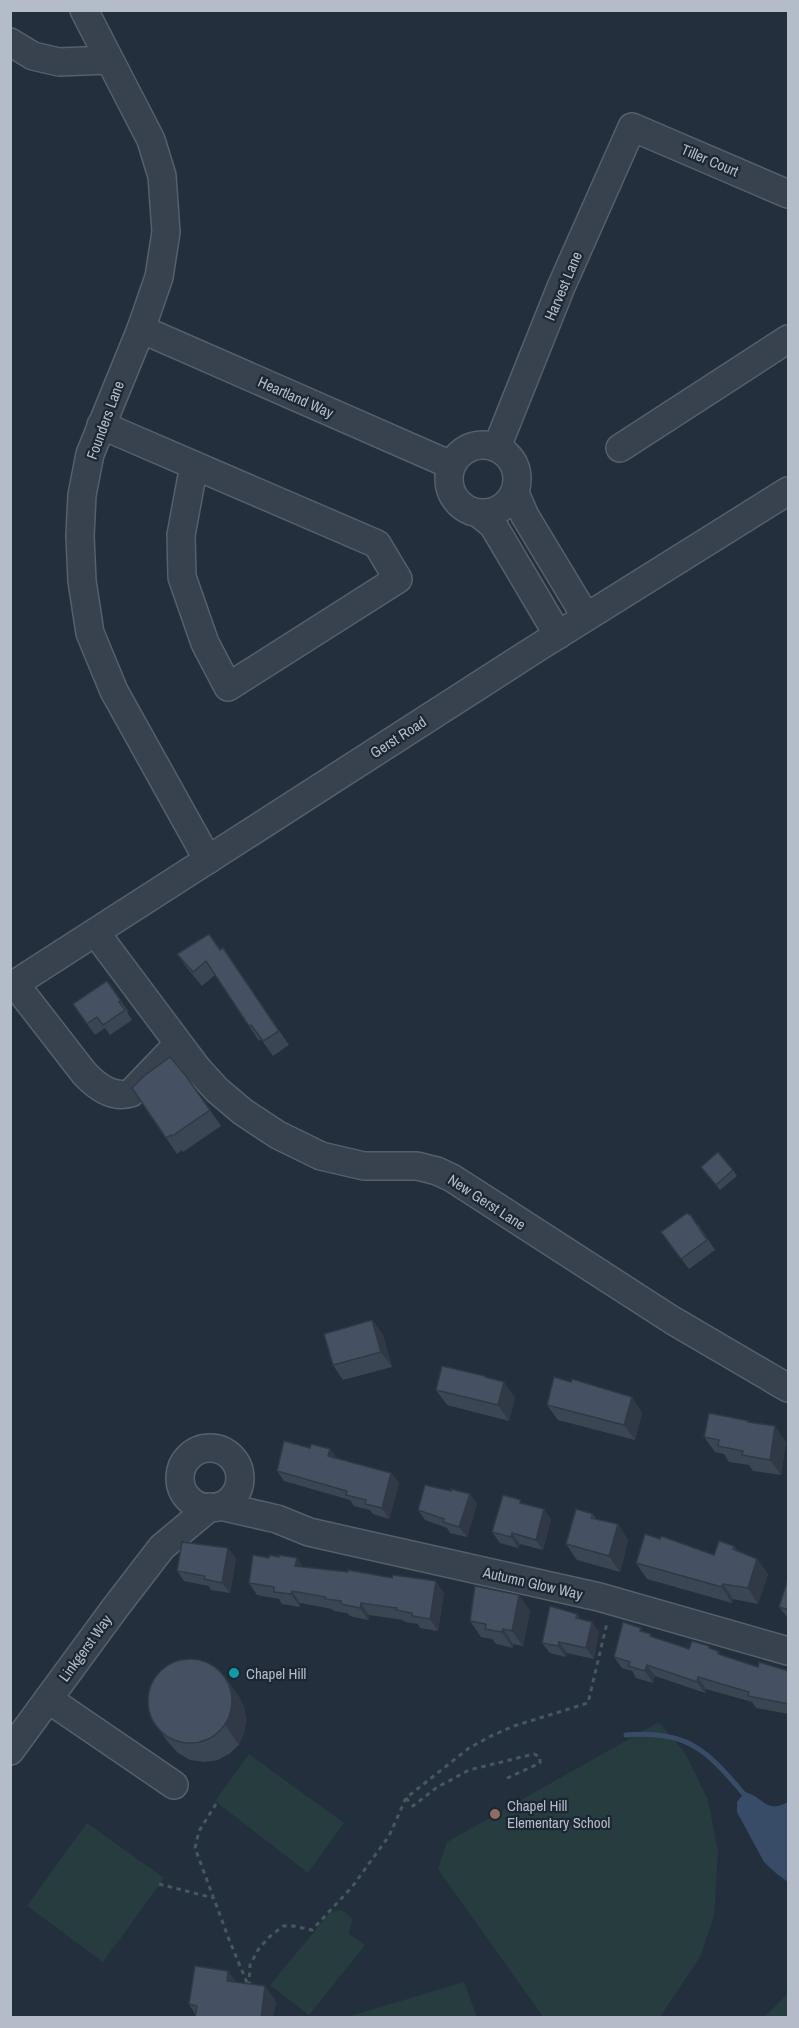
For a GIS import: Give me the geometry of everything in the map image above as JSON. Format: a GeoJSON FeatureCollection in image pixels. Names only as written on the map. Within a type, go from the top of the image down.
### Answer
{"type":"FeatureCollection","features":[{"type":"Feature","properties":{"kind":"street","name":"Founders Lane"},"geometry":{"type":"LineString","coordinates":[[84,10],[151,140],[162,176],[166,232],[159,277],[141,329],[90,454],[82,495],[80,536],[82,581],[90,633],[114,691],[208,860]]}},
{"type":"Feature","properties":{"kind":"street"},"geometry":{"type":"LineString","coordinates":[[10,42],[33,56],[59,62],[109,60]]}},
{"type":"Feature","properties":{"kind":"street","name":"Tiller Court"},"geometry":{"type":"LineString","coordinates":[[632,127],[789,194]]}},
{"type":"Feature","properties":{"kind":"street","name":"Harvest Lane"},"geometry":{"type":"LineString","coordinates":[[497,447],[561,287],[632,127]]}},
{"type":"Feature","properties":{"kind":"street","name":"Heartland Way"},"geometry":{"type":"LineString","coordinates":[[141,329],[451,465]]}},
{"type":"Feature","properties":{"kind":"street"},"geometry":{"type":"LineString","coordinates":[[620,448],[789,339]]}},
{"type":"Feature","properties":{"kind":"street"},"geometry":{"type":"LineString","coordinates":[[101,425],[194,465],[377,544],[398,579],[228,687],[205,643],[182,577],[181,535],[194,465]]}},
{"type":"Feature","properties":{"kind":"street"},"geometry":{"type":"LineString","coordinates":[[485,444],[497,447],[513,461],[518,483],[515,493],[508,503],[489,513],[468,510],[459,504],[452,494],[448,482],[451,465],[462,451],[473,445],[485,444]]}},
{"type":"Feature","properties":{"kind":"street","name":"Gerst Road"},"geometry":{"type":"LineString","coordinates":[[13,985],[586,617],[789,491]]}},
{"type":"Feature","properties":{"kind":"street"},"geometry":{"type":"LineString","coordinates":[[515,493],[525,516],[586,617]]}},
{"type":"Feature","properties":{"kind":"street"},"geometry":{"type":"LineString","coordinates":[[478,513],[493,525],[558,635]]}},
{"type":"Feature","properties":{"kind":"street","name":"New Gerst Lane"},"geometry":{"type":"LineString","coordinates":[[96,933],[178,1044],[217,1090],[243,1112],[278,1135],[321,1156],[344,1163],[364,1166],[417,1166],[452,1178],[672,1320],[789,1388]]}},
{"type":"Feature","properties":{"kind":"street"},"geometry":{"type":"LineString","coordinates":[[13,985],[88,1078],[114,1094],[123,1096],[131,1093],[178,1044]]}},
{"type":"Feature","properties":{"kind":"street"},"geometry":{"type":"LineString","coordinates":[[213,1448],[230,1456],[239,1471],[240,1480],[234,1496],[215,1507],[194,1503],[183,1491],[180,1482],[183,1464],[196,1451],[213,1448]]}},
{"type":"Feature","properties":{"kind":"street","name":"Autumn Glow Way"},"geometry":{"type":"LineString","coordinates":[[240,1480],[277,1519]]}},
{"type":"Feature","properties":{"kind":"street","name":"Linkgerst Way"},"geometry":{"type":"LineString","coordinates":[[162,1547],[183,1491]]}},
{"type":"Feature","properties":{"kind":"street","name":"Autumn Glow Way"},"geometry":{"type":"LineString","coordinates":[[215,1507],[277,1519],[309,1532],[599,1597],[789,1651]]}},
{"type":"Feature","properties":{"kind":"street","name":"Linkgerst Way"},"geometry":{"type":"LineString","coordinates":[[10,1751],[162,1547],[215,1507]]}},
{"type":"Feature","properties":{"kind":"street"},"geometry":{"type":"LineString","coordinates":[[48,1699],[174,1785]]}},
{"type":"Feature","properties":{"kind":"path"},"geometry":{"type":"LineString","coordinates":[[216,1804],[199,1831],[195,1848],[249,1987],[250,1965],[258,1950],[283,1926],[312,1930],[358,1879],[389,1836],[406,1798],[469,1748],[491,1736],[514,1726],[588,1703],[608,1617]]}},
{"type":"Feature","properties":{"kind":"path"},"geometry":{"type":"LineString","coordinates":[[406,1798],[413,1806],[436,1788],[469,1770],[534,1754],[540,1757],[540,1763],[504,1780]]}},
{"type":"Feature","properties":{"kind":"path"},"geometry":{"type":"LineString","coordinates":[[159,1884],[213,1898]]}},
{"type":"Feature","properties":{"kind":"green space"},"geometry":{"type":"Polygon","coordinates":[[[659,1722],[685,1753],[708,1800],[718,1852],[714,1917],[700,1957],[660,2017],[543,2017],[438,1869],[447,1842],[659,1722]]]}},
{"type":"Feature","properties":{"kind":"green space"},"geometry":{"type":"Polygon","coordinates":[[[249,1754],[344,1823],[308,1873],[215,1801],[249,1754]]]}},
{"type":"Feature","properties":{"kind":"green space"},"geometry":{"type":"Polygon","coordinates":[[[87,1823],[164,1878],[103,1962],[27,1906],[87,1823]]]}},
{"type":"Feature","properties":{"kind":"green space"},"geometry":{"type":"Polygon","coordinates":[[[337,1910],[345,1912],[352,1919],[349,1934],[365,1945],[309,2015],[270,1985],[329,1914],[337,1910]]]}},
{"type":"Feature","properties":{"kind":"green space"},"geometry":{"type":"Polygon","coordinates":[[[464,1982],[477,2017],[347,2017],[464,1982]]]}},
{"type":"Feature","properties":{"kind":"green space"},"geometry":{"type":"Polygon","coordinates":[[[788,1994],[788,2017],[764,2017],[788,1994]]]}},
{"type":"Feature","properties":{"kind":"water"},"geometry":{"type":"Polygon","coordinates":[[[745,1792],[770,1805],[781,1805],[788,1802],[788,1882],[764,1862],[737,1812],[737,1802],[745,1792]]]}},
{"type":"Feature","properties":{"kind":"building"},"geometry":{"type":"Polygon","coordinates":[[[209,934],[220,950],[223,948],[279,1031],[263,1041],[251,1025],[249,1026],[206,961],[193,972],[177,954],[209,934]]]}},
{"type":"Feature","properties":{"kind":"building"},"geometry":{"type":"Polygon","coordinates":[[[107,981],[125,1010],[103,1025],[97,1017],[87,1024],[73,1004],[107,981]]]}},
{"type":"Feature","properties":{"kind":"building"},"geometry":{"type":"Polygon","coordinates":[[[170,1057],[210,1110],[166,1138],[132,1088],[170,1057]]]}},
{"type":"Feature","properties":{"kind":"building"},"geometry":{"type":"Polygon","coordinates":[[[718,1152],[733,1170],[716,1185],[701,1167],[718,1152]]]}},
{"type":"Feature","properties":{"kind":"building"},"geometry":{"type":"Polygon","coordinates":[[[687,1213],[690,1214],[707,1240],[681,1259],[661,1232],[687,1213]]]}},
{"type":"Feature","properties":{"kind":"building"},"geometry":{"type":"Polygon","coordinates":[[[372,1320],[381,1352],[333,1365],[324,1334],[372,1320]]]}},
{"type":"Feature","properties":{"kind":"building"},"geometry":{"type":"Polygon","coordinates":[[[442,1366],[504,1382],[498,1405],[436,1390],[442,1366]]]}},
{"type":"Feature","properties":{"kind":"building"},"geometry":{"type":"Polygon","coordinates":[[[554,1377],[571,1382],[572,1379],[632,1397],[624,1425],[547,1405],[554,1377]]]}},
{"type":"Feature","properties":{"kind":"building"},"geometry":{"type":"Polygon","coordinates":[[[709,1413],[775,1426],[770,1460],[742,1455],[743,1451],[718,1446],[719,1440],[704,1437],[709,1413]]]}},
{"type":"Feature","properties":{"kind":"building"},"geometry":{"type":"Polygon","coordinates":[[[284,1441],[310,1448],[311,1444],[330,1449],[328,1456],[391,1473],[382,1508],[365,1504],[366,1500],[346,1495],[347,1491],[277,1471],[284,1441]]]}},
{"type":"Feature","properties":{"kind":"building"},"geometry":{"type":"Polygon","coordinates":[[[425,1485],[470,1494],[459,1527],[418,1510],[425,1485]]]}},
{"type":"Feature","properties":{"kind":"building"},"geometry":{"type":"Polygon","coordinates":[[[503,1495],[521,1500],[520,1503],[544,1509],[536,1540],[512,1533],[511,1537],[492,1532],[503,1495]]]}},
{"type":"Feature","properties":{"kind":"building"},"geometry":{"type":"Polygon","coordinates":[[[576,1509],[593,1514],[591,1518],[618,1524],[609,1556],[566,1544],[576,1509]]]}},
{"type":"Feature","properties":{"kind":"building"},"geometry":{"type":"Polygon","coordinates":[[[645,1534],[660,1539],[661,1536],[714,1555],[719,1541],[734,1546],[733,1549],[757,1559],[748,1588],[723,1584],[722,1587],[636,1563],[645,1534]]]}},
{"type":"Feature","properties":{"kind":"building"},"geometry":{"type":"Polygon","coordinates":[[[182,1542],[228,1548],[222,1583],[204,1579],[205,1576],[177,1571],[182,1542]]]}},
{"type":"Feature","properties":{"kind":"building"},"geometry":{"type":"Polygon","coordinates":[[[253,1555],[269,1558],[270,1555],[279,1557],[279,1555],[297,1558],[295,1566],[436,1581],[430,1619],[412,1616],[412,1613],[396,1610],[397,1608],[361,1603],[360,1608],[341,1604],[341,1601],[325,1599],[326,1597],[292,1591],[291,1594],[274,1592],[274,1587],[249,1583],[253,1555]]]}},
{"type":"Feature","properties":{"kind":"building"},"geometry":{"type":"Polygon","coordinates":[[[789,1576],[789,1610],[779,1607],[789,1576]]]}},
{"type":"Feature","properties":{"kind":"building"},"geometry":{"type":"Polygon","coordinates":[[[475,1586],[519,1595],[512,1631],[485,1629],[486,1624],[470,1621],[475,1586]]]}},
{"type":"Feature","properties":{"kind":"building"},"geometry":{"type":"Polygon","coordinates":[[[550,1606],[577,1614],[576,1618],[592,1622],[586,1648],[559,1642],[558,1646],[542,1643],[550,1606]]]}},
{"type":"Feature","properties":{"kind":"building"},"geometry":{"type":"Polygon","coordinates":[[[623,1622],[641,1628],[640,1631],[651,1634],[650,1636],[689,1649],[692,1641],[709,1646],[718,1651],[718,1654],[758,1667],[759,1662],[789,1671],[789,1704],[748,1696],[749,1692],[698,1677],[697,1682],[647,1665],[645,1671],[628,1666],[630,1662],[614,1657],[623,1622]]]}},
{"type":"Feature","properties":{"kind":"building"},"geometry":{"type":"Polygon","coordinates":[[[190,1659],[213,1666],[225,1678],[232,1701],[225,1724],[213,1736],[190,1743],[167,1736],[155,1724],[148,1701],[155,1678],[167,1666],[190,1659]]]}},
{"type":"Feature","properties":{"kind":"building"},"geometry":{"type":"Polygon","coordinates":[[[195,1966],[228,1971],[227,1981],[265,1986],[261,2018],[195,2018],[197,2006],[189,2004],[195,1966]]]}},
{"type":"Feature","properties":{"kind":"waterway"},"geometry":{"type":"LineString","coordinates":[[626,1735],[664,1736],[693,1746],[718,1765],[743,1793]]}},
{"type":"Feature","properties":{"kind":"place","name":"Chapel Hill"},"geometry":{"type":"Point","coordinates":[234,1673]}},
{"type":"Feature","properties":{"kind":"place","name":"Chapel Hill Elementary School"},"geometry":{"type":"Point","coordinates":[495,1814]}}]}
